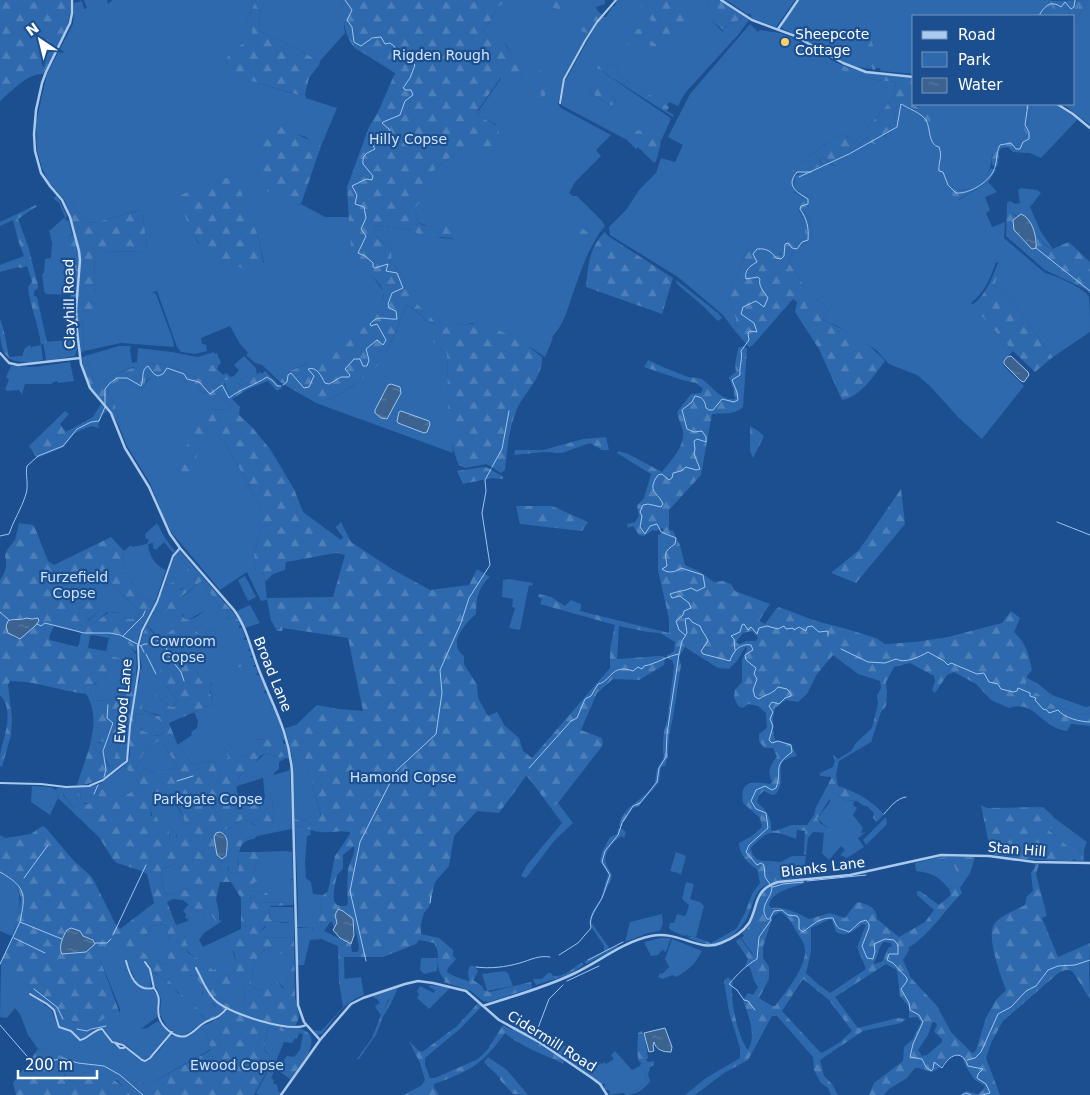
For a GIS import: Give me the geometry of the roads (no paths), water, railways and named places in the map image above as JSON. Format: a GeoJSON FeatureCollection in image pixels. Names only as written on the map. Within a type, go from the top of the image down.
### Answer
{"type":"FeatureCollection","features":[{"type":"Feature","properties":{"kind":"street","name":"Clayhill Road"},"geometry":{"type":"LineString","coordinates":[[72,0],[70,24],[42,83],[36,110],[34,134],[35,152],[41,173],[66,208],[79,251],[76,310],[80,357]]}},
{"type":"Feature","properties":{"kind":"street"},"geometry":{"type":"LineString","coordinates":[[560,103],[564,79],[597,22],[616,0]]}},
{"type":"Feature","properties":{"kind":"street"},"geometry":{"type":"LineString","coordinates":[[721,0],[752,20],[795,36],[842,63],[866,72],[912,76]]}},
{"type":"Feature","properties":{"kind":"street"},"geometry":{"type":"LineString","coordinates":[[778,29],[798,0]]}},
{"type":"Feature","properties":{"kind":"street"},"geometry":{"type":"LineString","coordinates":[[1059,105],[1090,128]]}},
{"type":"Feature","properties":{"kind":"street"},"geometry":{"type":"LineString","coordinates":[[0,353],[7,362],[14,365],[36,364],[80,357]]}},
{"type":"Feature","properties":{"kind":"street","name":"Broad Lane"},"geometry":{"type":"LineString","coordinates":[[80,357],[90,388],[106,407],[113,419],[125,448],[148,487],[164,523],[180,548],[237,614],[279,715],[287,741],[293,778],[297,1001],[300,1014],[306,1025],[320,1040]]}},
{"type":"Feature","properties":{"kind":"street","name":"Ewood Lane"},"geometry":{"type":"LineString","coordinates":[[0,783],[66,787],[89,786],[103,780],[127,761],[128,737],[139,668],[138,644],[173,556],[180,548]]}},
{"type":"Feature","properties":{"kind":"street","name":"Stan Hill"},"geometry":{"type":"LineString","coordinates":[[941,855],[989,856],[1034,862],[1090,863]]}},
{"type":"Feature","properties":{"kind":"street","name":"Blanks Lane"},"geometry":{"type":"LineString","coordinates":[[483,1006],[563,979],[630,943],[651,936],[673,935],[710,946],[720,944],[746,927],[763,890],[774,884],[805,879],[850,876],[941,855]]}},
{"type":"Feature","properties":{"kind":"street"},"geometry":{"type":"LineString","coordinates":[[126,961],[129,971],[139,986],[144,989],[154,988]]}},
{"type":"Feature","properties":{"kind":"street"},"geometry":{"type":"LineString","coordinates":[[145,962],[150,969],[154,988],[160,998],[160,1019],[172,1032],[181,1036],[190,1034],[202,1024],[219,1016],[226,1008]]}},
{"type":"Feature","properties":{"kind":"street"},"geometry":{"type":"LineString","coordinates":[[196,968],[212,997],[226,1008],[241,1015],[272,1023],[300,1027],[306,1025]]}},
{"type":"Feature","properties":{"kind":"street","name":"Cidermill Road"},"geometry":{"type":"LineString","coordinates":[[281,1095],[320,1040],[347,1007],[355,1001],[411,982],[428,982],[461,989],[470,994],[499,1020],[539,1042],[592,1078],[600,1084],[607,1095]]}},
{"type":"Feature","properties":{"kind":"street"},"geometry":{"type":"LineString","coordinates":[[30,994],[50,1006],[59,1026],[71,1031],[80,1040],[93,1031],[102,1029],[116,1044],[122,1044],[140,1059],[147,1060],[172,1032]]}},
{"type":"Feature","properties":{"kind":"water"},"geometry":{"type":"Polygon","coordinates":[[[1021,214],[1031,223],[1036,238],[1036,248],[1032,249],[1014,230],[1013,220],[1021,214]]]}},
{"type":"Feature","properties":{"kind":"water"},"geometry":{"type":"Polygon","coordinates":[[[1011,356],[1028,372],[1029,375],[1024,382],[1004,364],[1007,357],[1011,356]]]}},
{"type":"Feature","properties":{"kind":"water"},"geometry":{"type":"Polygon","coordinates":[[[388,385],[400,387],[401,393],[387,419],[381,418],[375,413],[375,410],[388,385]]]}},
{"type":"Feature","properties":{"kind":"water"},"geometry":{"type":"Polygon","coordinates":[[[401,411],[429,421],[430,424],[427,432],[424,433],[398,423],[399,412],[401,411]]]}},
{"type":"Feature","properties":{"kind":"water"},"geometry":{"type":"Polygon","coordinates":[[[38,618],[39,621],[20,639],[8,633],[6,626],[8,621],[38,618]]]}},
{"type":"Feature","properties":{"kind":"water"},"geometry":{"type":"Polygon","coordinates":[[[220,832],[227,839],[226,856],[222,859],[217,855],[214,837],[216,833],[220,832]]]}},
{"type":"Feature","properties":{"kind":"water"},"geometry":{"type":"Polygon","coordinates":[[[338,909],[353,919],[354,935],[351,944],[340,938],[333,930],[337,923],[335,915],[338,909]]]}},
{"type":"Feature","properties":{"kind":"water"},"geometry":{"type":"Polygon","coordinates":[[[71,928],[80,931],[83,936],[93,940],[95,944],[86,952],[62,954],[61,945],[63,938],[67,930],[71,928]]]}},
{"type":"Feature","properties":{"kind":"water"},"geometry":{"type":"Polygon","coordinates":[[[665,1028],[672,1047],[671,1052],[660,1050],[654,1042],[654,1051],[649,1052],[644,1033],[665,1028]]]}},
{"type":"Feature","properties":{"kind":"waterway"},"geometry":{"type":"LineString","coordinates":[[283,385],[287,382],[288,375],[291,373],[304,388],[309,387],[314,376],[308,369],[311,368],[316,370],[325,383],[329,384],[341,377],[349,377],[350,375],[345,369],[354,359],[360,359],[363,366],[367,366],[369,360],[366,349],[377,340],[383,345],[386,340],[377,324],[371,326],[370,324],[379,318],[397,319],[396,311],[389,308],[388,304],[392,293],[403,288],[397,273],[386,271],[388,264],[375,268],[373,263],[358,253],[366,236],[361,229],[366,218],[364,207],[355,204],[357,195],[352,186],[366,179],[372,180],[373,176],[363,164],[363,158],[375,149],[373,143],[381,141],[390,133],[389,129],[382,123],[400,115],[405,101],[413,95],[411,90],[403,88],[410,78],[415,65],[411,61],[401,59],[394,46],[390,43],[385,44],[381,37],[372,38],[361,46],[354,42],[352,27],[347,20],[352,10],[345,0]]}},
{"type":"Feature","properties":{"kind":"waterway"},"geometry":{"type":"LineString","coordinates":[[1040,15],[1049,4],[1056,4],[1061,7],[1065,2],[1071,9],[1074,7],[1075,0]]}},
{"type":"Feature","properties":{"kind":"waterway"},"geometry":{"type":"LineString","coordinates":[[799,177],[849,154],[897,127],[901,104],[924,117],[928,124],[931,140],[935,146],[939,147],[939,171],[943,172],[948,185],[956,193],[966,192],[977,187],[990,176],[995,169],[1000,145],[1011,143],[1016,149],[1020,149],[1023,142],[1029,139],[1029,132],[1025,125],[1028,105]]}},
{"type":"Feature","properties":{"kind":"waterway"},"geometry":{"type":"LineString","coordinates":[[685,635],[679,630],[676,621],[683,615],[684,611],[691,608],[689,603],[680,596],[672,598],[670,594],[691,588],[697,591],[705,587],[703,575],[681,568],[672,572],[662,569],[667,566],[666,553],[675,544],[676,538],[661,532],[657,524],[650,526],[645,534],[640,527],[642,516],[640,512],[643,505],[648,504],[661,507],[663,504],[653,488],[658,475],[662,474],[669,480],[672,478],[673,473],[681,471],[686,467],[696,470],[700,469],[694,454],[694,441],[697,439],[706,442],[706,437],[702,431],[694,432],[687,429],[682,410],[692,402],[695,396],[700,397],[709,410],[713,410],[722,399],[734,402],[738,400],[732,380],[740,375],[741,351],[749,340],[748,333],[750,331],[757,332],[754,323],[741,314],[743,307],[756,301],[764,307],[768,298],[761,287],[760,279],[758,277],[746,279],[746,273],[757,262],[753,254],[757,249],[768,251],[776,258],[781,259],[784,256],[785,244],[788,243],[792,248],[797,249],[802,242],[808,240],[807,224],[800,209],[801,206],[808,204],[808,199],[794,188],[792,181],[797,172],[811,172]]}},
{"type":"Feature","properties":{"kind":"waterway"},"geometry":{"type":"LineString","coordinates":[[1036,248],[1090,291]]}},
{"type":"Feature","properties":{"kind":"waterway"},"geometry":{"type":"LineString","coordinates":[[0,536],[9,534],[26,494],[27,466],[38,456],[63,446],[77,429],[91,422],[99,421],[105,407],[105,389],[117,378],[127,378],[141,386],[146,367],[148,366],[158,376],[163,374],[167,368],[184,374],[187,379],[199,382],[210,394],[222,385],[229,398],[267,377],[277,386],[281,386]]}},
{"type":"Feature","properties":{"kind":"waterway"},"geometry":{"type":"LineString","coordinates":[[492,467],[502,449],[509,411]]}},
{"type":"Feature","properties":{"kind":"waterway"},"geometry":{"type":"LineString","coordinates":[[366,961],[350,891],[360,842],[396,771],[436,734],[442,693],[440,670],[461,623],[469,598],[490,565],[482,513],[486,491],[485,480],[491,469]]}},
{"type":"Feature","properties":{"kind":"waterway"},"geometry":{"type":"LineString","coordinates":[[1057,522],[1090,535]]}},
{"type":"Feature","properties":{"kind":"waterway"},"geometry":{"type":"LineString","coordinates":[[123,636],[143,616],[145,611]]}},
{"type":"Feature","properties":{"kind":"waterway"},"geometry":{"type":"LineString","coordinates":[[0,612],[9,620]]}},
{"type":"Feature","properties":{"kind":"waterway"},"geometry":{"type":"LineString","coordinates":[[559,955],[578,943],[591,928],[592,916],[602,898],[610,875],[602,862],[605,851],[618,835],[622,823],[633,806],[640,803],[657,782],[659,768],[666,757],[667,734],[679,654],[682,641],[687,633],[685,619],[689,618],[700,626],[706,637],[708,641],[701,651],[703,654],[730,661],[738,648],[744,645],[751,645],[753,650],[745,655],[746,660],[756,668],[754,674],[757,679],[753,690],[755,697],[759,699],[778,687],[787,689],[791,694],[791,696],[785,698],[779,704],[772,702],[769,706],[773,712],[770,719],[773,726],[769,740],[772,743],[778,741],[791,745],[792,752],[780,765],[776,788],[772,790],[765,786],[756,790],[751,801],[756,809],[766,813],[768,828],[749,845],[746,852],[757,865],[761,863],[764,865],[765,877],[772,887]]}},
{"type":"Feature","properties":{"kind":"waterway"},"geometry":{"type":"LineString","coordinates":[[37,624],[41,626],[45,623],[84,633],[120,635],[141,646],[144,652]]}},
{"type":"Feature","properties":{"kind":"waterway"},"geometry":{"type":"LineString","coordinates":[[735,650],[734,639],[731,636],[740,632],[744,624],[748,630],[751,627],[757,634],[759,628],[767,626],[778,629],[784,626],[786,629],[793,628],[794,630],[799,627],[806,631],[807,627],[812,626],[819,632],[828,631],[828,636]]}},
{"type":"Feature","properties":{"kind":"waterway"},"geometry":{"type":"LineString","coordinates":[[157,640],[165,644],[170,658],[181,672],[184,681]]}},
{"type":"Feature","properties":{"kind":"waterway"},"geometry":{"type":"LineString","coordinates":[[141,646],[147,644]]}},
{"type":"Feature","properties":{"kind":"waterway"},"geometry":{"type":"LineString","coordinates":[[841,649],[868,662],[885,663],[896,659],[904,661],[912,659],[928,652],[948,665],[951,663],[977,674],[984,673],[989,682],[998,684],[1001,689],[1013,692],[1017,691],[1018,688],[1030,693],[1030,696],[1036,698],[1035,700],[1049,713],[1058,710],[1073,719],[1090,722]]}},
{"type":"Feature","properties":{"kind":"waterway"},"geometry":{"type":"LineString","coordinates":[[146,654],[156,674]]}},
{"type":"Feature","properties":{"kind":"waterway"},"geometry":{"type":"LineString","coordinates":[[529,768],[571,721],[577,718],[585,699],[591,696],[598,684],[620,669],[633,671],[638,667],[642,669],[644,666],[679,654]]}},
{"type":"Feature","properties":{"kind":"waterway"},"geometry":{"type":"LineString","coordinates":[[104,777],[106,770],[103,751],[113,723],[107,718],[108,705]]}},
{"type":"Feature","properties":{"kind":"waterway"},"geometry":{"type":"LineString","coordinates":[[177,781],[193,776]]}},
{"type":"Feature","properties":{"kind":"waterway"},"geometry":{"type":"LineString","coordinates":[[94,794],[98,785]]}},
{"type":"Feature","properties":{"kind":"waterway"},"geometry":{"type":"LineString","coordinates":[[884,814],[897,801],[906,797]]}},
{"type":"Feature","properties":{"kind":"waterway"},"geometry":{"type":"LineString","coordinates":[[24,878],[48,845]]}},
{"type":"Feature","properties":{"kind":"waterway"},"geometry":{"type":"LineString","coordinates":[[113,935],[146,865]]}},
{"type":"Feature","properties":{"kind":"waterway"},"geometry":{"type":"LineString","coordinates":[[0,872],[15,882],[22,892],[23,904],[20,922],[62,939]]}},
{"type":"Feature","properties":{"kind":"waterway"},"geometry":{"type":"LineString","coordinates":[[807,881],[866,875]]}},
{"type":"Feature","properties":{"kind":"waterway"},"geometry":{"type":"LineString","coordinates":[[773,887],[804,882]]}},
{"type":"Feature","properties":{"kind":"waterway"},"geometry":{"type":"LineString","coordinates":[[769,919],[767,919],[764,910],[772,887]]}},
{"type":"Feature","properties":{"kind":"waterway"},"geometry":{"type":"LineString","coordinates":[[430,903],[431,896]]}},
{"type":"Feature","properties":{"kind":"waterway"},"geometry":{"type":"LineString","coordinates":[[755,1010],[729,984],[745,967],[757,959],[759,937],[771,920],[770,918],[774,911],[782,910],[788,915],[797,916],[799,919],[799,929],[803,932],[816,922],[828,918],[833,918],[837,927],[849,932],[860,922],[866,920],[869,928],[862,946],[867,958],[873,959],[874,944],[885,939],[894,940],[898,945],[898,954],[889,954],[887,960],[893,963],[907,978],[901,989],[909,1003],[910,1010],[919,1015],[923,1022],[913,1044],[910,1057],[922,1059],[926,1067],[931,1071],[934,1062],[942,1068],[948,1060],[955,1055],[959,1055],[968,1066],[983,1069],[977,1078],[986,1084],[990,1093],[982,1095]]}},
{"type":"Feature","properties":{"kind":"waterway"},"geometry":{"type":"LineString","coordinates":[[0,964],[20,922]]}},
{"type":"Feature","properties":{"kind":"waterway"},"geometry":{"type":"LineString","coordinates":[[14,938],[45,953]]}},
{"type":"Feature","properties":{"kind":"waterway"},"geometry":{"type":"LineString","coordinates":[[95,943],[107,943],[111,939]]}},
{"type":"Feature","properties":{"kind":"waterway"},"geometry":{"type":"LineString","coordinates":[[588,960],[623,942]]}},
{"type":"Feature","properties":{"kind":"waterway"},"geometry":{"type":"LineString","coordinates":[[476,967],[504,967],[538,957],[550,957]]}},
{"type":"Feature","properties":{"kind":"waterway"},"geometry":{"type":"LineString","coordinates":[[967,1060],[975,1058],[981,1052],[998,1014],[1011,1007],[1026,991],[1036,986],[1048,970],[1058,966],[1075,965],[1090,960]]}},
{"type":"Feature","properties":{"kind":"waterway"},"geometry":{"type":"LineString","coordinates":[[567,981],[599,966]]}},
{"type":"Feature","properties":{"kind":"waterway"},"geometry":{"type":"LineString","coordinates":[[535,1036],[549,999],[563,985]]}},
{"type":"Feature","properties":{"kind":"waterway"},"geometry":{"type":"LineString","coordinates":[[34,989],[57,1007],[63,1019]]}},
{"type":"Feature","properties":{"kind":"waterway"},"geometry":{"type":"LineString","coordinates":[[0,1025],[32,1062],[65,1059],[78,1063],[104,1066],[120,1075],[143,1095]]}},
{"type":"Feature","properties":{"kind":"waterway"},"geometry":{"type":"LineString","coordinates":[[92,1029],[106,1026]]}},
{"type":"Feature","properties":{"kind":"waterway"},"geometry":{"type":"LineString","coordinates":[[77,1029],[87,1031],[91,1029]]}},
{"type":"Feature","properties":{"kind":"waterway"},"geometry":{"type":"LineString","coordinates":[[962,1095],[966,1093],[971,1095]]}},
{"type":"Feature","properties":{"kind":"place","name":"Sheepcote Cottage"},"geometry":{"type":"Point","coordinates":[785,42]}},
{"type":"Feature","properties":{"kind":"park label","name":"Rigden Rough"},"geometry":{"type":"Point","coordinates":[441,55]}},
{"type":"Feature","properties":{"kind":"park label","name":"Hilly Copse"},"geometry":{"type":"Point","coordinates":[408,139]}},
{"type":"Feature","properties":{"kind":"park label","name":"Furzefield Copse"},"geometry":{"type":"Point","coordinates":[74,586]}},
{"type":"Feature","properties":{"kind":"park label","name":"Cowroom Copse"},"geometry":{"type":"Point","coordinates":[183,650]}},
{"type":"Feature","properties":{"kind":"park label","name":"Hamond Copse"},"geometry":{"type":"Point","coordinates":[403,777]}},
{"type":"Feature","properties":{"kind":"park label","name":"Parkgate Copse"},"geometry":{"type":"Point","coordinates":[208,799]}},
{"type":"Feature","properties":{"kind":"park label","name":"Ewood Copse"},"geometry":{"type":"Point","coordinates":[237,1065]}}]}
